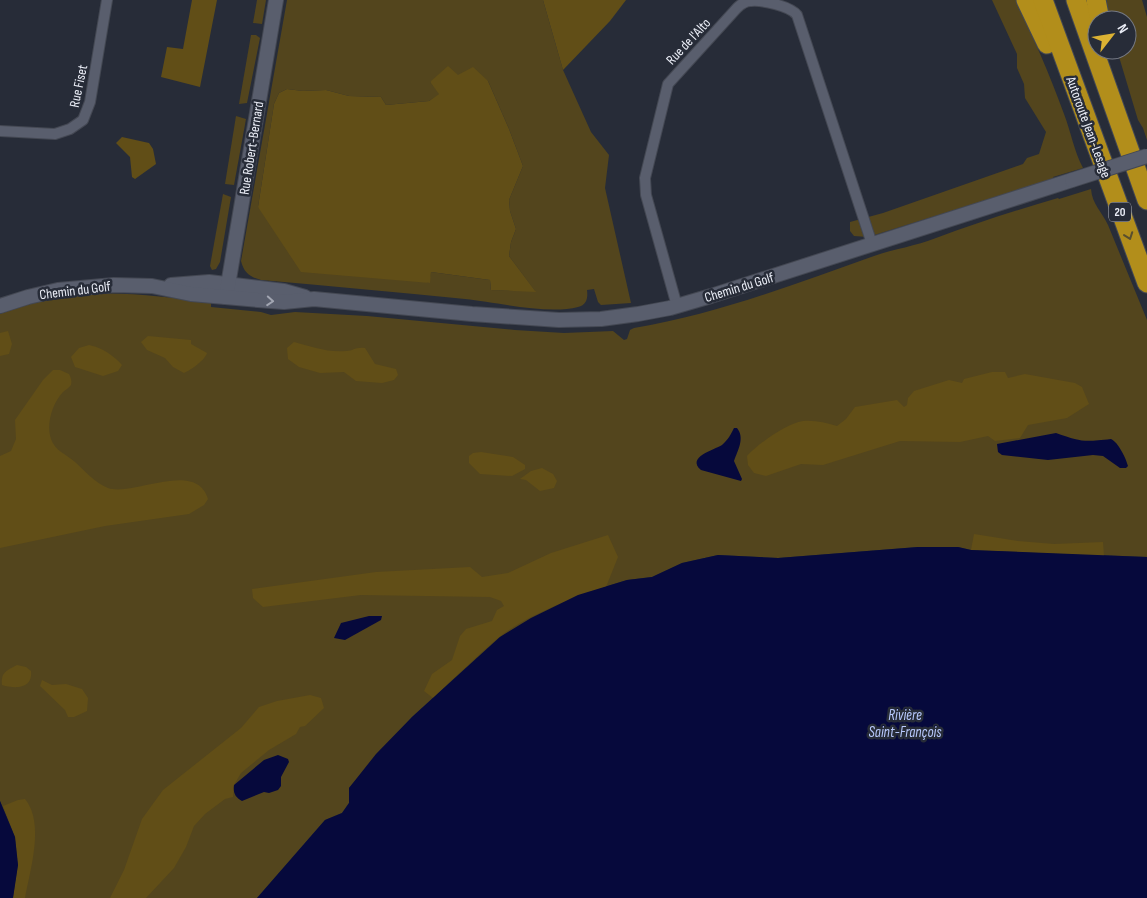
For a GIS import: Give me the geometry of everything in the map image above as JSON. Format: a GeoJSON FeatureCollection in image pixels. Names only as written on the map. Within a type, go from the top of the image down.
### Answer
{"type":"FeatureCollection","features":[{"type":"Feature","properties":{"kind":"highway"},"geometry":{"type":"LineString","coordinates":[[1026,0],[1094,141]]}},
{"type":"Feature","properties":{"kind":"highway","name":"Autoroute Jean-Lesage"},"geometry":{"type":"LineString","coordinates":[[1043,0],[1147,283]]}},
{"type":"Feature","properties":{"kind":"highway","name":"20"},"geometry":{"type":"LineString","coordinates":[[1076,0],[1147,200]]}},
{"type":"Feature","properties":{"kind":"highway"},"geometry":{"type":"LineString","coordinates":[[1108,60],[1120,121]]}},
{"type":"Feature","properties":{"kind":"street","name":"Rue Fiset"},"geometry":{"type":"LineString","coordinates":[[0,131],[55,134],[74,127],[83,120],[90,102],[107,0]]}},
{"type":"Feature","properties":{"kind":"street","name":"Rue Robert-Bernard"},"geometry":{"type":"LineString","coordinates":[[227,290],[276,0]]}},
{"type":"Feature","properties":{"kind":"street","name":"Rue de l'Alto"},"geometry":{"type":"LineString","coordinates":[[677,306],[645,189],[650,159],[668,84],[737,8],[750,1],[762,1],[787,7],[797,15],[872,244]]}},
{"type":"Feature","properties":{"kind":"street","name":"Chemin du Golf"},"geometry":{"type":"LineString","coordinates":[[0,306],[37,295],[73,288],[114,285],[152,286],[191,294],[227,290],[284,302],[314,299],[559,320],[617,317],[655,312],[750,284],[1147,156]]}},
{"type":"Feature","properties":{"kind":"shaded area"},"geometry":{"type":"Polygon","coordinates":[[[192,0],[217,0],[200,87],[161,77],[167,47],[183,49],[192,0]]]}},
{"type":"Feature","properties":{"kind":"shaded area"},"geometry":{"type":"Polygon","coordinates":[[[257,0],[266,0],[262,24],[253,23],[257,0]]]}},
{"type":"Feature","properties":{"kind":"shaded area"},"geometry":{"type":"Polygon","coordinates":[[[287,0],[543,0],[563,70],[591,132],[609,155],[605,188],[631,303],[601,305],[598,302],[594,289],[587,290],[586,300],[581,306],[552,310],[388,291],[261,280],[248,274],[241,261],[287,0]],[[458,75],[430,82],[440,94],[429,101],[386,105],[381,97],[349,96],[326,90],[303,91],[287,89],[279,93],[274,104],[258,207],[429,283],[431,272],[490,280],[491,290],[535,291],[509,256],[511,242],[516,229],[510,211],[509,200],[523,166],[488,81],[458,75]]]}},
{"type":"Feature","properties":{"kind":"shaded area"},"geometry":{"type":"Polygon","coordinates":[[[543,0],[626,0],[610,21],[563,70],[543,0]]]}},
{"type":"Feature","properties":{"kind":"shaded area"},"geometry":{"type":"Polygon","coordinates":[[[992,0],[1016,0],[1053,85],[1083,168],[1053,177],[1054,179],[868,237],[854,236],[850,231],[850,222],[883,213],[1023,164],[1027,158],[1039,154],[1046,132],[1025,98],[1024,84],[1017,68],[1017,54],[992,0]]]}},
{"type":"Feature","properties":{"kind":"shaded area"},"geometry":{"type":"Polygon","coordinates":[[[1105,0],[1142,0],[1147,17],[1147,140],[1138,120],[1120,60],[1137,60],[1137,10],[1108,10],[1105,0]]]}},
{"type":"Feature","properties":{"kind":"shaded area"},"geometry":{"type":"Polygon","coordinates":[[[251,35],[256,35],[260,38],[247,103],[239,104],[251,35]]]}},
{"type":"Feature","properties":{"kind":"shaded area"},"geometry":{"type":"Polygon","coordinates":[[[448,66],[458,75],[473,67],[488,81],[509,129],[523,166],[509,200],[510,211],[516,229],[511,242],[509,256],[536,292],[491,290],[490,280],[431,272],[430,283],[301,272],[258,207],[274,104],[279,93],[287,89],[303,91],[326,90],[349,96],[381,97],[386,105],[429,101],[439,94],[430,82],[448,66]]]}},
{"type":"Feature","properties":{"kind":"shaded area"},"geometry":{"type":"Polygon","coordinates":[[[236,116],[246,119],[234,185],[225,184],[236,116]]]}},
{"type":"Feature","properties":{"kind":"shaded area"},"geometry":{"type":"Polygon","coordinates":[[[122,137],[149,143],[153,149],[156,164],[135,179],[132,177],[130,157],[116,143],[122,137]]]}},
{"type":"Feature","properties":{"kind":"shaded area"},"geometry":{"type":"Polygon","coordinates":[[[1091,189],[1093,199],[1108,225],[1147,320],[1147,557],[971,550],[958,547],[918,547],[778,558],[718,555],[682,563],[652,577],[627,580],[578,595],[500,637],[412,717],[349,788],[349,803],[342,813],[325,820],[257,898],[13,898],[18,865],[15,837],[0,801],[0,314],[22,306],[56,298],[79,295],[121,294],[211,302],[211,307],[261,312],[271,315],[295,312],[367,316],[564,333],[613,331],[624,340],[627,339],[630,330],[634,328],[695,315],[726,306],[1012,212],[1091,189]]]}},
{"type":"Feature","properties":{"kind":"shaded area"},"geometry":{"type":"Polygon","coordinates":[[[223,194],[231,197],[220,262],[216,269],[212,270],[210,266],[223,194]]]}},
{"type":"Feature","properties":{"kind":"shaded area"},"geometry":{"type":"Polygon","coordinates":[[[8,331],[12,344],[9,354],[0,356],[0,333],[8,331]]]}},
{"type":"Feature","properties":{"kind":"shaded area"},"geometry":{"type":"Polygon","coordinates":[[[148,336],[191,340],[191,344],[207,353],[204,359],[184,373],[173,367],[165,358],[147,350],[141,342],[148,336]]]}},
{"type":"Feature","properties":{"kind":"shaded area"},"geometry":{"type":"Polygon","coordinates":[[[294,342],[333,351],[365,348],[375,364],[396,369],[398,375],[394,380],[382,383],[356,381],[344,372],[320,373],[299,367],[288,359],[287,348],[294,342]]]}},
{"type":"Feature","properties":{"kind":"shaded area"},"geometry":{"type":"Polygon","coordinates":[[[89,345],[111,355],[122,365],[118,371],[103,376],[75,367],[71,357],[79,348],[89,345]]]}},
{"type":"Feature","properties":{"kind":"shaded area"},"geometry":{"type":"Polygon","coordinates":[[[53,370],[60,370],[69,374],[71,381],[71,385],[59,397],[51,414],[49,427],[51,439],[58,449],[94,480],[108,488],[132,488],[178,480],[191,482],[201,487],[208,499],[204,505],[189,514],[105,526],[0,548],[0,456],[11,451],[16,439],[15,420],[43,380],[53,370]]]}},
{"type":"Feature","properties":{"kind":"shaded area"},"geometry":{"type":"Polygon","coordinates":[[[992,372],[1005,372],[1008,378],[1025,374],[1075,383],[1082,387],[1089,404],[1067,418],[1028,425],[1020,438],[995,441],[988,436],[960,442],[900,441],[823,465],[801,464],[766,476],[754,473],[748,465],[747,456],[752,451],[773,435],[796,423],[812,421],[837,426],[846,419],[855,407],[897,400],[904,407],[914,391],[949,380],[962,383],[964,379],[992,372]]]}},
{"type":"Feature","properties":{"kind":"shaded area"},"geometry":{"type":"Polygon","coordinates":[[[481,452],[513,457],[525,465],[525,469],[512,476],[480,474],[469,463],[469,456],[473,453],[481,452]]]}},
{"type":"Feature","properties":{"kind":"shaded area"},"geometry":{"type":"Polygon","coordinates":[[[542,468],[553,474],[557,481],[554,488],[540,491],[526,480],[520,479],[531,471],[542,468]]]}},
{"type":"Feature","properties":{"kind":"shaded area"},"geometry":{"type":"Polygon","coordinates":[[[974,534],[1054,544],[1103,542],[1104,556],[971,550],[974,534]]]}},
{"type":"Feature","properties":{"kind":"shaded area"},"geometry":{"type":"Polygon","coordinates":[[[608,535],[618,557],[606,587],[550,608],[509,630],[433,698],[424,691],[432,674],[452,660],[460,636],[466,629],[492,621],[497,610],[504,606],[501,601],[490,597],[361,595],[263,607],[253,598],[252,589],[376,572],[470,567],[482,577],[508,573],[551,553],[608,535]]]}},
{"type":"Feature","properties":{"kind":"shaded area"},"geometry":{"type":"Polygon","coordinates":[[[17,665],[26,667],[31,671],[29,681],[17,687],[2,685],[2,677],[5,672],[17,665]]]}},
{"type":"Feature","properties":{"kind":"shaded area"},"geometry":{"type":"Polygon","coordinates":[[[42,680],[52,685],[66,684],[82,689],[88,698],[87,711],[74,717],[68,717],[65,710],[40,686],[42,680]]]}},
{"type":"Feature","properties":{"kind":"shaded area"},"geometry":{"type":"Polygon","coordinates":[[[310,695],[321,698],[324,708],[305,726],[300,727],[296,734],[269,750],[241,773],[234,785],[233,797],[225,799],[205,814],[194,826],[186,847],[174,868],[146,898],[110,898],[124,870],[142,819],[163,790],[241,728],[259,707],[277,701],[310,695]]]}},
{"type":"Feature","properties":{"kind":"shaded area"},"geometry":{"type":"Polygon","coordinates":[[[25,799],[31,809],[34,821],[34,847],[25,898],[13,898],[18,865],[15,837],[3,806],[25,799]]]}},
{"type":"Feature","properties":{"kind":"water"},"geometry":{"type":"Polygon","coordinates":[[[734,428],[737,428],[741,440],[734,461],[742,479],[741,481],[701,470],[697,465],[697,461],[703,454],[722,445],[728,439],[734,428]]]}},
{"type":"Feature","properties":{"kind":"water"},"geometry":{"type":"Polygon","coordinates":[[[1056,433],[1083,441],[1111,439],[1116,443],[1128,466],[1120,468],[1103,456],[1093,455],[1048,460],[1002,455],[998,452],[997,444],[1056,433]]]}},
{"type":"Feature","properties":{"kind":"water","name":"Rivière Saint-François"},"geometry":{"type":"Polygon","coordinates":[[[918,547],[958,547],[971,550],[1147,557],[1147,898],[257,898],[325,820],[342,813],[349,803],[349,788],[376,754],[412,717],[500,637],[531,618],[578,595],[627,580],[652,577],[682,563],[718,555],[778,558],[918,547]]]}},
{"type":"Feature","properties":{"kind":"water"},"geometry":{"type":"Polygon","coordinates":[[[369,616],[382,616],[381,620],[345,640],[334,638],[341,623],[369,616]]]}},
{"type":"Feature","properties":{"kind":"water"},"geometry":{"type":"Polygon","coordinates":[[[278,755],[288,759],[289,762],[281,777],[281,786],[278,790],[269,793],[264,792],[242,801],[238,798],[234,793],[234,785],[264,760],[278,755]]]}},
{"type":"Feature","properties":{"kind":"water"},"geometry":{"type":"Polygon","coordinates":[[[0,801],[15,837],[18,865],[13,898],[0,898],[0,801]]]}}]}
